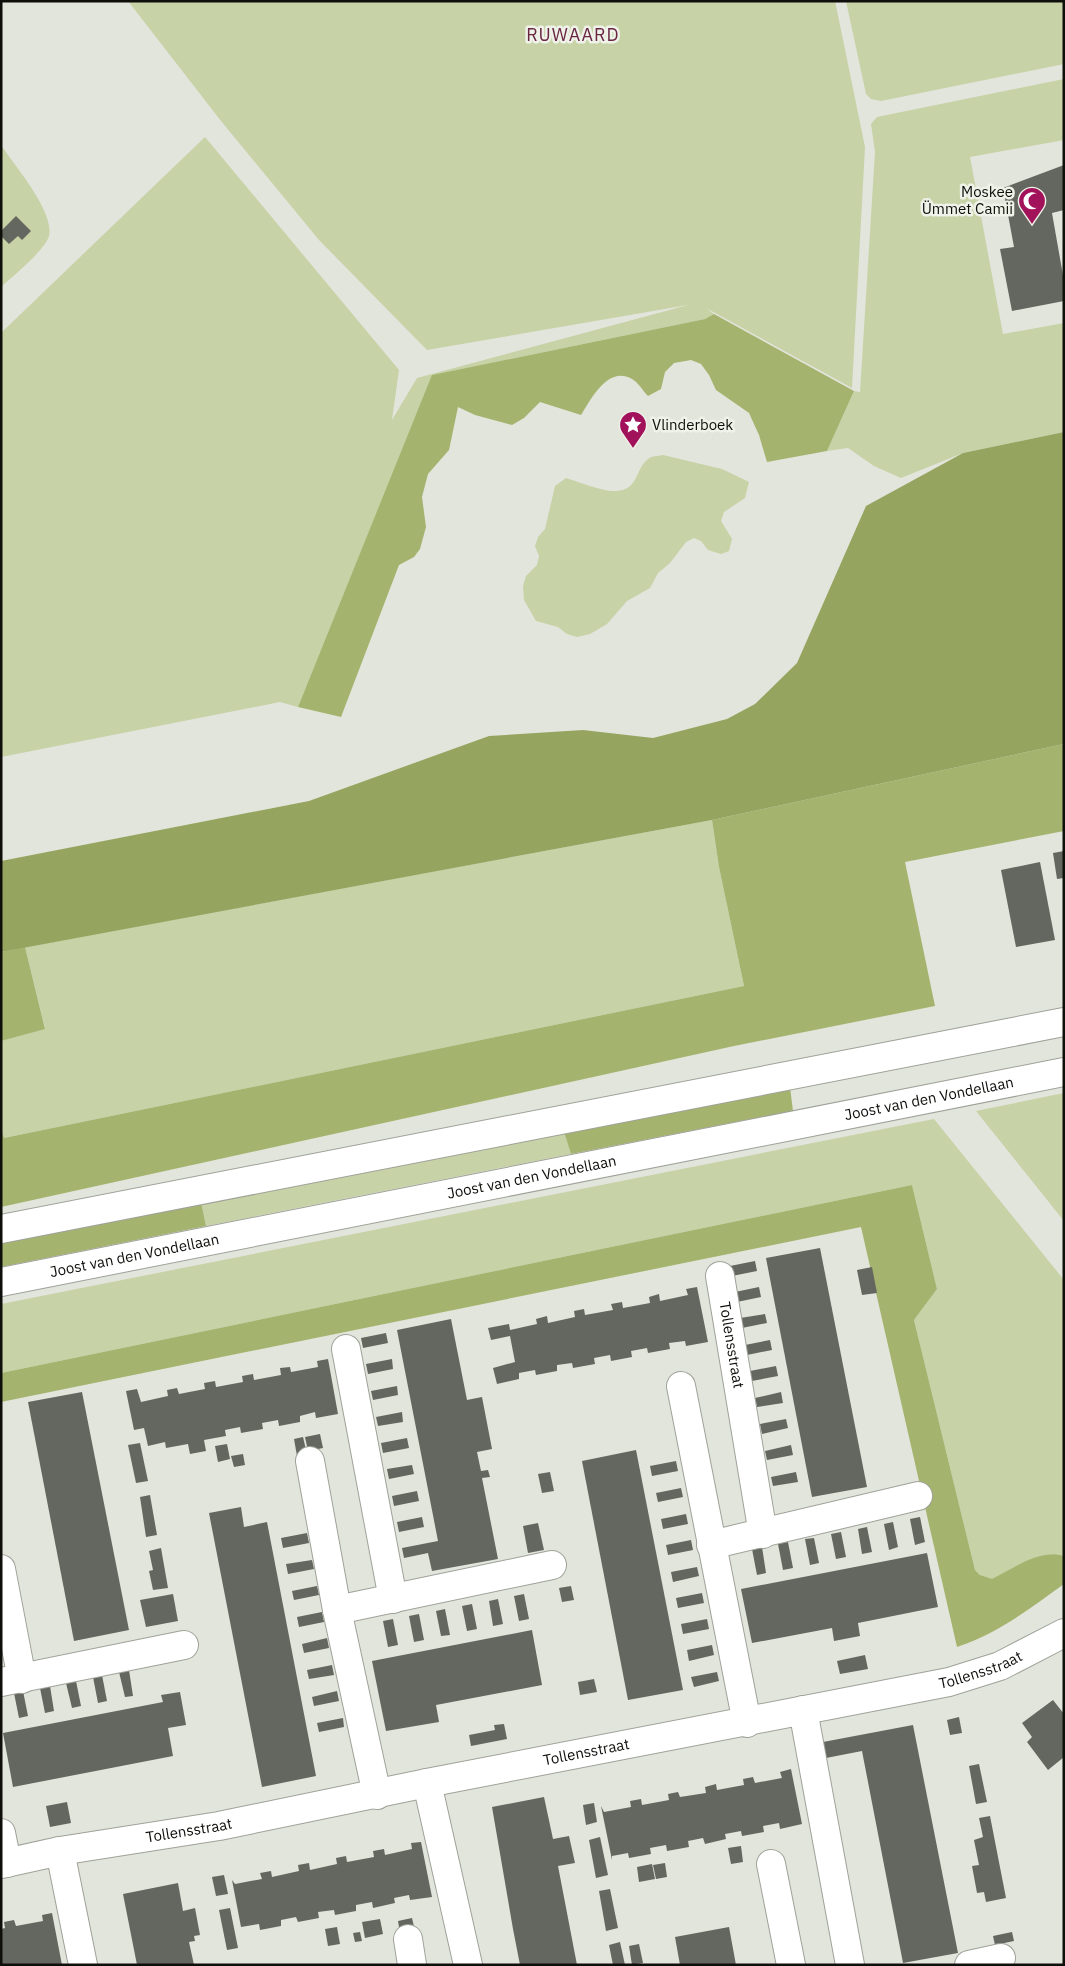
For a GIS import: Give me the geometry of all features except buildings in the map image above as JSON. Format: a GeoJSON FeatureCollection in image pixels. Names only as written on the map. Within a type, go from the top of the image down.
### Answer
{"type":"FeatureCollection","features":[{"type":"Feature","properties":{"kind":"street"},"geometry":{"type":"LineString","coordinates":[[1,1230],[1064,1022]]}},
{"type":"Feature","properties":{"kind":"street","name":"Joost van den Vondellaan"},"geometry":{"type":"LineString","coordinates":[[1,1282],[1064,1072]]}},
{"type":"Feature","properties":{"kind":"street","name":"Tollensstraat"},"geometry":{"type":"LineString","coordinates":[[720,1276],[764,1534]]}},
{"type":"Feature","properties":{"kind":"street"},"geometry":{"type":"LineString","coordinates":[[346,1348],[393,1599]]}},
{"type":"Feature","properties":{"kind":"street"},"geometry":{"type":"LineString","coordinates":[[681,1386],[746,1723]]}},
{"type":"Feature","properties":{"kind":"street"},"geometry":{"type":"LineString","coordinates":[[310,1461],[337,1610],[376,1795]]}},
{"type":"Feature","properties":{"kind":"street"},"geometry":{"type":"LineString","coordinates":[[711,1545],[764,1534],[918,1496]]}},
{"type":"Feature","properties":{"kind":"street"},"geometry":{"type":"LineString","coordinates":[[337,1610],[552,1565]]}},
{"type":"Feature","properties":{"kind":"street"},"geometry":{"type":"LineString","coordinates":[[1,1569],[12,1680],[184,1645]]}},
{"type":"Feature","properties":{"kind":"street","name":"Tollensstraat"},"geometry":{"type":"LineString","coordinates":[[1,1833],[4,1863],[60,1851],[219,1826],[427,1783],[746,1723],[949,1682],[1000,1666],[1064,1633]]}},
{"type":"Feature","properties":{"kind":"street"},"geometry":{"type":"LineString","coordinates":[[803,1710],[850,1965]]}},
{"type":"Feature","properties":{"kind":"street"},"geometry":{"type":"LineString","coordinates":[[427,1783],[468,1965]]}},
{"type":"Feature","properties":{"kind":"street"},"geometry":{"type":"LineString","coordinates":[[60,1851],[83,1965]]}},
{"type":"Feature","properties":{"kind":"street"},"geometry":{"type":"LineString","coordinates":[[772,1864],[791,1965]]}},
{"type":"Feature","properties":{"kind":"street"},"geometry":{"type":"LineString","coordinates":[[969,1965],[1001,1958]]}},
{"type":"Feature","properties":{"kind":"shaded area"},"geometry":{"type":"Polygon","coordinates":[[[128,1],[835,1],[865,147],[852,388],[706,308],[714,314],[705,319],[433,375],[298,707],[280,702],[1,757],[1,333],[205,137],[399,370],[392,420],[417,378],[688,305],[427,350],[319,240],[221,121],[128,1]]]}},
{"type":"Feature","properties":{"kind":"shaded area"},"geometry":{"type":"Polygon","coordinates":[[[846,1],[1064,1],[1064,64],[881,101],[871,99],[866,94],[846,1]]]}},
{"type":"Feature","properties":{"kind":"shaded area"},"geometry":{"type":"Polygon","coordinates":[[[1064,79],[1064,140],[970,157],[1003,334],[1064,323],[1064,432],[963,453],[901,478],[874,466],[848,448],[827,451],[854,391],[860,392],[875,152],[871,124],[877,117],[1064,79]]]}},
{"type":"Feature","properties":{"kind":"shaded area"},"geometry":{"type":"Polygon","coordinates":[[[1,145],[40,202],[46,214],[49,236],[42,248],[28,263],[1,287],[1,145]]]}},
{"type":"Feature","properties":{"kind":"shaded area"},"geometry":{"type":"Polygon","coordinates":[[[714,314],[854,391],[827,451],[767,462],[759,435],[749,413],[716,390],[701,364],[691,360],[674,363],[665,372],[661,389],[648,396],[632,379],[615,376],[601,386],[581,415],[540,402],[524,418],[512,425],[475,415],[458,407],[449,450],[428,474],[422,497],[426,527],[420,549],[414,557],[399,565],[341,717],[298,707],[432,375],[705,319],[714,314]]]}},
{"type":"Feature","properties":{"kind":"shaded area"},"geometry":{"type":"Polygon","coordinates":[[[1064,432],[1064,744],[712,820],[1,952],[1,861],[309,801],[489,736],[583,730],[653,738],[727,719],[755,704],[797,663],[866,506],[963,453],[1064,432]]]}},
{"type":"Feature","properties":{"kind":"shaded area"},"geometry":{"type":"Polygon","coordinates":[[[663,455],[722,469],[749,482],[745,498],[724,512],[721,521],[732,539],[729,551],[721,554],[708,550],[701,541],[694,538],[686,542],[670,563],[658,573],[650,588],[627,601],[607,624],[590,634],[577,637],[567,634],[558,627],[536,621],[524,600],[523,586],[526,576],[537,565],[539,556],[535,546],[538,537],[545,529],[555,486],[566,478],[605,490],[623,490],[633,483],[648,459],[663,455]]]}},
{"type":"Feature","properties":{"kind":"shaded area"},"geometry":{"type":"Polygon","coordinates":[[[1064,744],[1064,831],[905,862],[935,1006],[734,1046],[1,1207],[1,1128],[4,1138],[744,986],[719,867],[712,820],[1064,744]]]}},
{"type":"Feature","properties":{"kind":"shaded area"},"geometry":{"type":"Polygon","coordinates":[[[712,820],[719,867],[744,986],[4,1138],[1,1128],[1,1041],[45,1028],[25,947],[712,820]]]}},
{"type":"Feature","properties":{"kind":"shaded area"},"geometry":{"type":"Polygon","coordinates":[[[25,947],[45,1029],[1,1041],[1,952],[25,947]]]}},
{"type":"Feature","properties":{"kind":"shaded area"},"geometry":{"type":"Polygon","coordinates":[[[790,1087],[793,1111],[571,1154],[564,1132],[790,1087]]]}},
{"type":"Feature","properties":{"kind":"shaded area"},"geometry":{"type":"Polygon","coordinates":[[[1064,1093],[1064,1221],[976,1111],[1064,1093]]]}},
{"type":"Feature","properties":{"kind":"shaded area"},"geometry":{"type":"Polygon","coordinates":[[[934,1119],[1064,1280],[1064,1556],[1055,1554],[1036,1557],[992,1580],[980,1575],[975,1570],[914,1320],[937,1289],[912,1185],[1,1373],[1,1304],[934,1119]]]}},
{"type":"Feature","properties":{"kind":"shaded area"},"geometry":{"type":"Polygon","coordinates":[[[564,1132],[571,1154],[206,1226],[201,1202],[564,1132]]]}},
{"type":"Feature","properties":{"kind":"shaded area"},"geometry":{"type":"Polygon","coordinates":[[[912,1185],[937,1289],[914,1320],[975,1570],[980,1575],[992,1579],[1036,1557],[1055,1554],[1064,1556],[1064,1584],[1000,1628],[957,1647],[861,1227],[1,1402],[1,1373],[912,1185]]]}},
{"type":"Feature","properties":{"kind":"shaded area"},"geometry":{"type":"Polygon","coordinates":[[[201,1202],[206,1226],[1,1267],[1,1242],[201,1202]]]}},
{"type":"Feature","properties":{"kind":"place","name":"Moskee Ümmet Camii"},"geometry":{"type":"Point","coordinates":[1032,225]}},
{"type":"Feature","properties":{"kind":"place","name":"Vlinderboek"},"geometry":{"type":"Point","coordinates":[633,449]}},
{"type":"Feature","properties":{"kind":"district","name":"RUWAARD"},"geometry":{"type":"Point","coordinates":[573,35]}}]}
